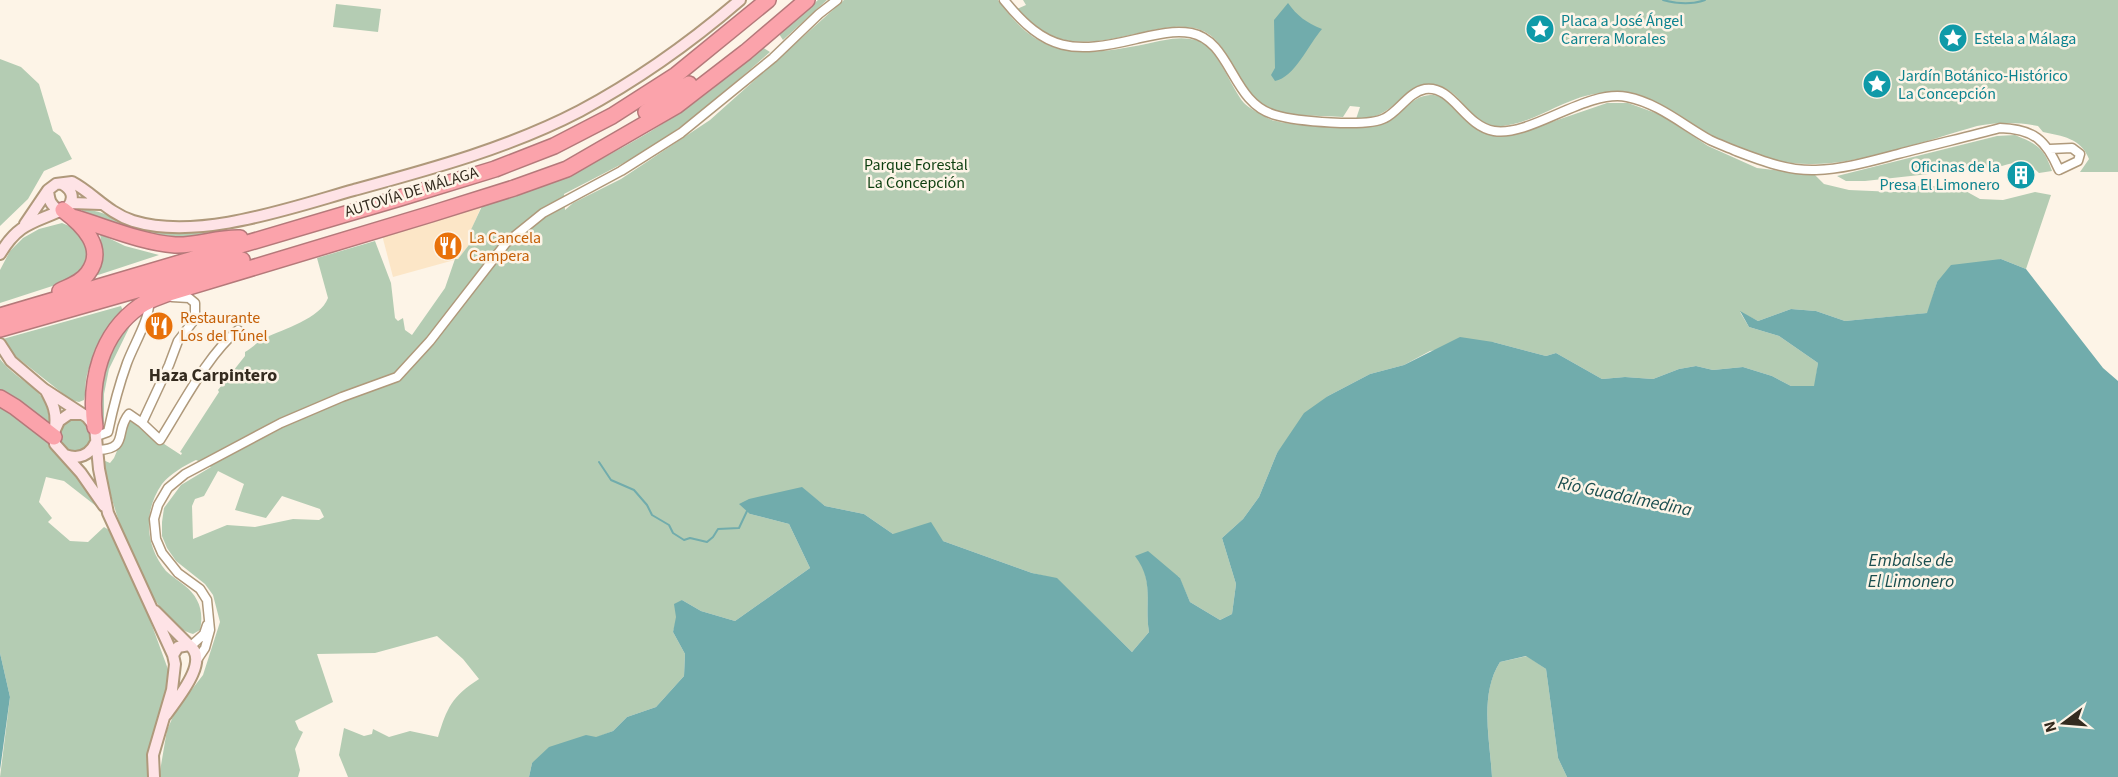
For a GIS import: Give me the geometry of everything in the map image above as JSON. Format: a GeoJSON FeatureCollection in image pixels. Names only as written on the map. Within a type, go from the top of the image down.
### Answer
{"type":"FeatureCollection","features":[{"type":"Feature","properties":{"kind":"highway","name":"AUTOVÍA DE MÁLAGA"},"geometry":{"type":"LineString","coordinates":[[0,315],[495,169],[554,146],[612,116],[676,75],[768,0]]}},
{"type":"Feature","properties":{"kind":"highway","name":"AUTOVÍA DE MÁLAGA"},"geometry":{"type":"LineString","coordinates":[[0,329],[398,214],[560,161],[620,129],[683,89],[791,0]]}},
{"type":"Feature","properties":{"kind":"highway"},"geometry":{"type":"LineString","coordinates":[[97,439],[93,407],[94,385],[104,350],[124,319],[150,300],[462,205],[567,169],[676,106],[746,52],[807,0]]}},
{"type":"Feature","properties":{"kind":"highway"},"geometry":{"type":"LineString","coordinates":[[66,210],[118,233],[151,242],[202,243],[230,237],[258,239]]}},
{"type":"Feature","properties":{"kind":"highway"},"geometry":{"type":"LineString","coordinates":[[34,306],[79,282],[88,274],[93,264],[95,252],[91,236],[66,210]]}},
{"type":"Feature","properties":{"kind":"highway"},"geometry":{"type":"LineString","coordinates":[[0,398],[55,432]]}},
{"type":"Feature","properties":{"kind":"street"},"geometry":{"type":"LineString","coordinates":[[23,227],[48,190],[56,184],[72,182],[101,204],[132,221],[176,228],[238,221],[441,166],[497,148],[540,130],[616,92],[663,62],[740,0]]}},
{"type":"Feature","properties":{"kind":"street"},"geometry":{"type":"LineString","coordinates":[[166,715],[192,677],[210,630],[207,600],[200,589],[178,573],[162,553],[156,540],[154,519],[158,505],[168,488],[185,474],[281,423],[397,377],[430,341],[506,243],[543,213],[621,171],[681,133],[773,58],[837,0]]}},
{"type":"Feature","properties":{"kind":"street"},"geometry":{"type":"LineString","coordinates":[[1004,0],[1037,34],[1050,41],[1071,47],[1099,46],[1176,32],[1202,37],[1219,51],[1243,93],[1254,104],[1272,115],[1291,118],[1372,122],[1385,118],[1410,97],[1424,89],[1449,96],[1477,125],[1495,131],[1515,129],[1576,106],[1610,97],[1626,97],[1664,111],[1721,145],[1769,164],[1815,170],[1855,165],[2000,128],[2018,128],[2031,133],[2050,149]]}},
{"type":"Feature","properties":{"kind":"street"},"geometry":{"type":"LineString","coordinates":[[62,184],[69,187],[72,193],[66,210]]}},
{"type":"Feature","properties":{"kind":"street"},"geometry":{"type":"LineString","coordinates":[[48,190],[49,200],[53,207],[66,210]]}},
{"type":"Feature","properties":{"kind":"street"},"geometry":{"type":"LineString","coordinates":[[0,254],[3,244],[34,220],[66,210],[101,204]]}},
{"type":"Feature","properties":{"kind":"street"},"geometry":{"type":"LineString","coordinates":[[142,423],[169,365],[177,341],[195,319],[195,303],[189,298],[172,297],[169,293]]}},
{"type":"Feature","properties":{"kind":"street"},"geometry":{"type":"LineString","coordinates":[[65,454],[71,457],[83,456],[93,447],[97,439],[108,432],[128,361],[149,313],[150,300]]}},
{"type":"Feature","properties":{"kind":"street"},"geometry":{"type":"LineString","coordinates":[[97,439],[111,450],[117,446],[125,418],[129,414],[160,440],[204,370],[231,335],[238,330]]}},
{"type":"Feature","properties":{"kind":"street"},"geometry":{"type":"LineString","coordinates":[[0,344],[11,361],[44,389],[92,422],[97,439],[99,469],[108,513]]}},
{"type":"Feature","properties":{"kind":"street"},"geometry":{"type":"LineString","coordinates":[[44,389],[54,406],[57,417],[55,444],[95,491],[108,513],[174,659],[184,669],[196,663]]}},
{"type":"Feature","properties":{"kind":"street"},"geometry":{"type":"LineString","coordinates":[[55,432],[59,421],[69,414],[82,414]]}},
{"type":"Feature","properties":{"kind":"street"},"geometry":{"type":"LineString","coordinates":[[150,606],[196,652],[196,663]]}},
{"type":"Feature","properties":{"kind":"street"},"geometry":{"type":"LineString","coordinates":[[154,777],[153,755],[172,690],[174,659],[178,647],[190,645],[204,634],[210,616]]}},
{"type":"Feature","properties":{"kind":"shaded area"},"geometry":{"type":"Polygon","coordinates":[[[481,207],[470,233],[472,241],[458,259],[393,277],[382,235],[481,207]]]}},
{"type":"Feature","properties":{"kind":"green space"},"geometry":{"type":"Polygon","coordinates":[[[818,0],[827,0],[783,40],[779,34],[818,0]]]}},
{"type":"Feature","properties":{"kind":"green space","name":"Parque Forestal La Concepción"},"geometry":{"type":"Polygon","coordinates":[[[844,0],[998,0],[1015,21],[1032,36],[1062,49],[1095,51],[1172,39],[1186,38],[1199,41],[1206,45],[1218,60],[1244,103],[1269,119],[1285,123],[1331,127],[1376,125],[1390,120],[1411,102],[1430,95],[1449,102],[1463,118],[1482,132],[1496,136],[1514,135],[1607,103],[1628,103],[1661,115],[1708,146],[1757,168],[1815,175],[1824,184],[1849,190],[1895,192],[1917,186],[1948,186],[1962,189],[1980,199],[2003,200],[2035,192],[2051,195],[2026,269],[2001,259],[1937,282],[1928,313],[1845,321],[1816,311],[1791,309],[1758,321],[1740,312],[1749,327],[1779,336],[1818,363],[1815,386],[1791,386],[1772,376],[1743,367],[1713,370],[1696,366],[1679,369],[1653,379],[1625,377],[1602,379],[1556,353],[1546,356],[1493,342],[1430,351],[1404,365],[1370,374],[1328,396],[1277,453],[1259,497],[1243,519],[1222,538],[1236,584],[1232,614],[1220,620],[1190,602],[1179,577],[1136,556],[1142,566],[1147,584],[1149,632],[1132,652],[1057,579],[1032,573],[943,541],[893,534],[864,514],[825,506],[802,488],[750,514],[789,524],[810,568],[735,621],[701,611],[682,600],[673,632],[685,654],[684,676],[656,707],[627,717],[613,731],[532,763],[529,777],[348,777],[339,755],[344,728],[364,736],[372,734],[373,729],[389,737],[410,731],[438,737],[452,703],[462,691],[479,679],[463,659],[437,636],[375,653],[317,654],[333,702],[295,721],[299,730],[303,732],[295,749],[300,770],[298,777],[159,777],[167,730],[176,710],[203,675],[220,622],[213,595],[205,584],[176,561],[167,548],[162,536],[164,508],[181,485],[211,467],[196,460],[169,476],[156,494],[149,517],[150,540],[159,561],[166,571],[189,590],[199,605],[200,630],[193,634],[176,625],[146,585],[133,559],[113,503],[103,460],[110,463],[114,458],[130,420],[135,419],[158,440],[181,455],[180,452],[219,392],[218,390],[245,356],[245,352],[265,338],[309,318],[324,305],[328,298],[317,258],[375,241],[391,283],[395,318],[398,321],[403,318],[405,330],[412,335],[445,288],[455,259],[458,259],[472,241],[469,234],[483,204],[539,186],[593,163],[644,135],[694,103],[762,47],[770,52],[669,135],[631,159],[564,194],[565,210],[573,203],[621,179],[710,120],[844,0]],[[218,471],[204,496],[195,499],[192,506],[193,539],[227,525],[255,527],[293,519],[319,520],[324,517],[320,509],[282,496],[266,518],[235,510],[244,484],[218,471]]]}},
{"type":"Feature","properties":{"kind":"green space","name":"Jardín Botánico-Histórico La Concepción"},"geometry":{"type":"Polygon","coordinates":[[[1023,0],[2118,0],[2118,172],[2080,172],[2089,159],[2086,152],[2076,142],[2043,132],[2038,126],[2016,123],[1977,126],[1894,151],[1850,160],[1809,164],[1786,162],[1762,157],[1729,144],[1660,106],[1614,93],[1582,97],[1530,119],[1503,126],[1491,126],[1482,122],[1455,95],[1437,86],[1414,90],[1389,109],[1369,118],[1356,119],[1360,107],[1350,106],[1343,117],[1287,114],[1270,109],[1258,102],[1249,92],[1219,44],[1210,35],[1198,29],[1173,27],[1089,42],[1060,39],[1046,34],[1025,18],[1017,9],[1026,5],[1023,0]]]}},
{"type":"Feature","properties":{"kind":"green space"},"geometry":{"type":"Polygon","coordinates":[[[336,4],[381,9],[378,32],[333,27],[336,4]]]}},
{"type":"Feature","properties":{"kind":"green space"},"geometry":{"type":"Polygon","coordinates":[[[0,59],[21,67],[39,84],[53,131],[60,136],[72,159],[44,171],[28,199],[0,226],[0,59]]]}},
{"type":"Feature","properties":{"kind":"green space"},"geometry":{"type":"Polygon","coordinates":[[[2015,135],[2039,148],[2052,171],[2039,173],[2026,165],[2013,163],[1865,181],[1846,181],[1837,176],[1997,136],[2015,135]]]}},
{"type":"Feature","properties":{"kind":"green space"},"geometry":{"type":"Polygon","coordinates":[[[82,209],[155,231],[185,232],[225,227],[225,232],[184,237],[143,233],[108,224],[82,209]]]}},
{"type":"Feature","properties":{"kind":"green space"},"geometry":{"type":"Polygon","coordinates":[[[62,223],[74,228],[89,250],[85,267],[77,278],[0,303],[0,270],[10,251],[23,238],[39,229],[62,223]]]}},
{"type":"Feature","properties":{"kind":"green space"},"geometry":{"type":"Polygon","coordinates":[[[100,234],[125,246],[159,255],[95,276],[101,256],[100,234]]]}},
{"type":"Feature","properties":{"kind":"green space"},"geometry":{"type":"Polygon","coordinates":[[[121,306],[123,311],[100,344],[88,370],[84,400],[79,402],[71,400],[14,355],[3,339],[121,306]]]}},
{"type":"Feature","properties":{"kind":"green space"},"geometry":{"type":"Polygon","coordinates":[[[131,324],[109,369],[104,394],[104,424],[102,425],[97,396],[101,373],[114,347],[131,324]]]}},
{"type":"Feature","properties":{"kind":"green space"},"geometry":{"type":"Polygon","coordinates":[[[0,359],[41,396],[49,414],[49,428],[0,391],[0,359]]]}},
{"type":"Feature","properties":{"kind":"green space"},"geometry":{"type":"Polygon","coordinates":[[[0,404],[46,438],[54,453],[86,486],[98,505],[96,506],[64,481],[46,477],[39,502],[52,518],[48,522],[70,541],[88,542],[104,527],[109,530],[150,620],[169,672],[166,693],[157,718],[147,777],[0,777],[10,697],[0,653],[0,404]]]}},
{"type":"Feature","properties":{"kind":"green space"},"geometry":{"type":"Polygon","coordinates":[[[75,419],[86,424],[91,435],[86,446],[75,451],[64,446],[59,435],[64,424],[75,419]]]}},
{"type":"Feature","properties":{"kind":"green space"},"geometry":{"type":"Polygon","coordinates":[[[1527,656],[1546,669],[1558,758],[1567,777],[1492,777],[1487,718],[1494,675],[1500,662],[1527,656]]]}},
{"type":"Feature","properties":{"kind":"water"},"geometry":{"type":"Polygon","coordinates":[[[1288,3],[1303,19],[1322,29],[1289,74],[1275,81],[1271,75],[1275,68],[1274,20],[1288,3]]]}},
{"type":"Feature","properties":{"kind":"water","name":"Embalse de El Limonero"},"geometry":{"type":"Polygon","coordinates":[[[2001,259],[2026,269],[2103,368],[2118,381],[2118,777],[1567,777],[1558,758],[1546,669],[1526,656],[1500,662],[1490,689],[1487,718],[1492,777],[529,777],[532,763],[549,747],[586,735],[596,737],[613,731],[627,717],[656,707],[684,676],[685,654],[673,632],[676,617],[674,604],[682,600],[701,611],[735,621],[810,568],[789,524],[750,514],[739,504],[749,499],[802,487],[825,506],[864,514],[893,534],[931,522],[943,541],[1032,573],[1057,578],[1132,652],[1149,632],[1147,584],[1135,556],[1148,551],[1180,578],[1190,602],[1220,620],[1232,614],[1236,584],[1222,538],[1243,519],[1259,497],[1277,453],[1304,413],[1328,396],[1370,374],[1404,365],[1460,337],[1493,342],[1546,356],[1556,353],[1602,379],[1625,377],[1653,379],[1679,369],[1696,366],[1713,370],[1743,367],[1772,376],[1791,386],[1814,386],[1818,363],[1779,336],[1749,327],[1740,311],[1758,321],[1791,309],[1816,311],[1845,321],[1927,313],[1937,282],[1951,265],[2001,259]]]}},
{"type":"Feature","properties":{"kind":"water"},"geometry":{"type":"Polygon","coordinates":[[[0,653],[10,697],[0,770],[0,653]]]}},
{"type":"Feature","properties":{"kind":"waterway"},"geometry":{"type":"LineString","coordinates":[[1663,0],[1684,3],[1705,0]]}},
{"type":"Feature","properties":{"kind":"waterway"},"geometry":{"type":"LineString","coordinates":[[599,462],[611,480],[634,490],[652,515],[669,525],[673,533],[684,540],[690,538],[707,542],[718,529],[739,528],[747,511]]}},
{"type":"Feature","properties":{"kind":"place","name":"Placa a José Ángel Carrera Morales"},"geometry":{"type":"Point","coordinates":[1540,29]}},
{"type":"Feature","properties":{"kind":"place","name":"Estela a Málaga"},"geometry":{"type":"Point","coordinates":[1953,38]}},
{"type":"Feature","properties":{"kind":"place","name":"Jardín Botánico-Histórico La Concepción"},"geometry":{"type":"Point","coordinates":[1877,84]}},
{"type":"Feature","properties":{"kind":"place","name":"Oficinas de la Presa El Limonero"},"geometry":{"type":"Point","coordinates":[2021,175]}},
{"type":"Feature","properties":{"kind":"place","name":"La Cancela Campera"},"geometry":{"type":"Point","coordinates":[448,246]}},
{"type":"Feature","properties":{"kind":"place","name":"Restaurante Los del Túnel"},"geometry":{"type":"Point","coordinates":[159,326]}},
{"type":"Feature","properties":{"kind":"district","name":"Haza Carpintero"},"geometry":{"type":"Point","coordinates":[213,375]}},
{"type":"Feature","properties":{"kind":"water label","name":"Río Guadalmedina"},"geometry":{"type":"Point","coordinates":[1625,496]}}]}
